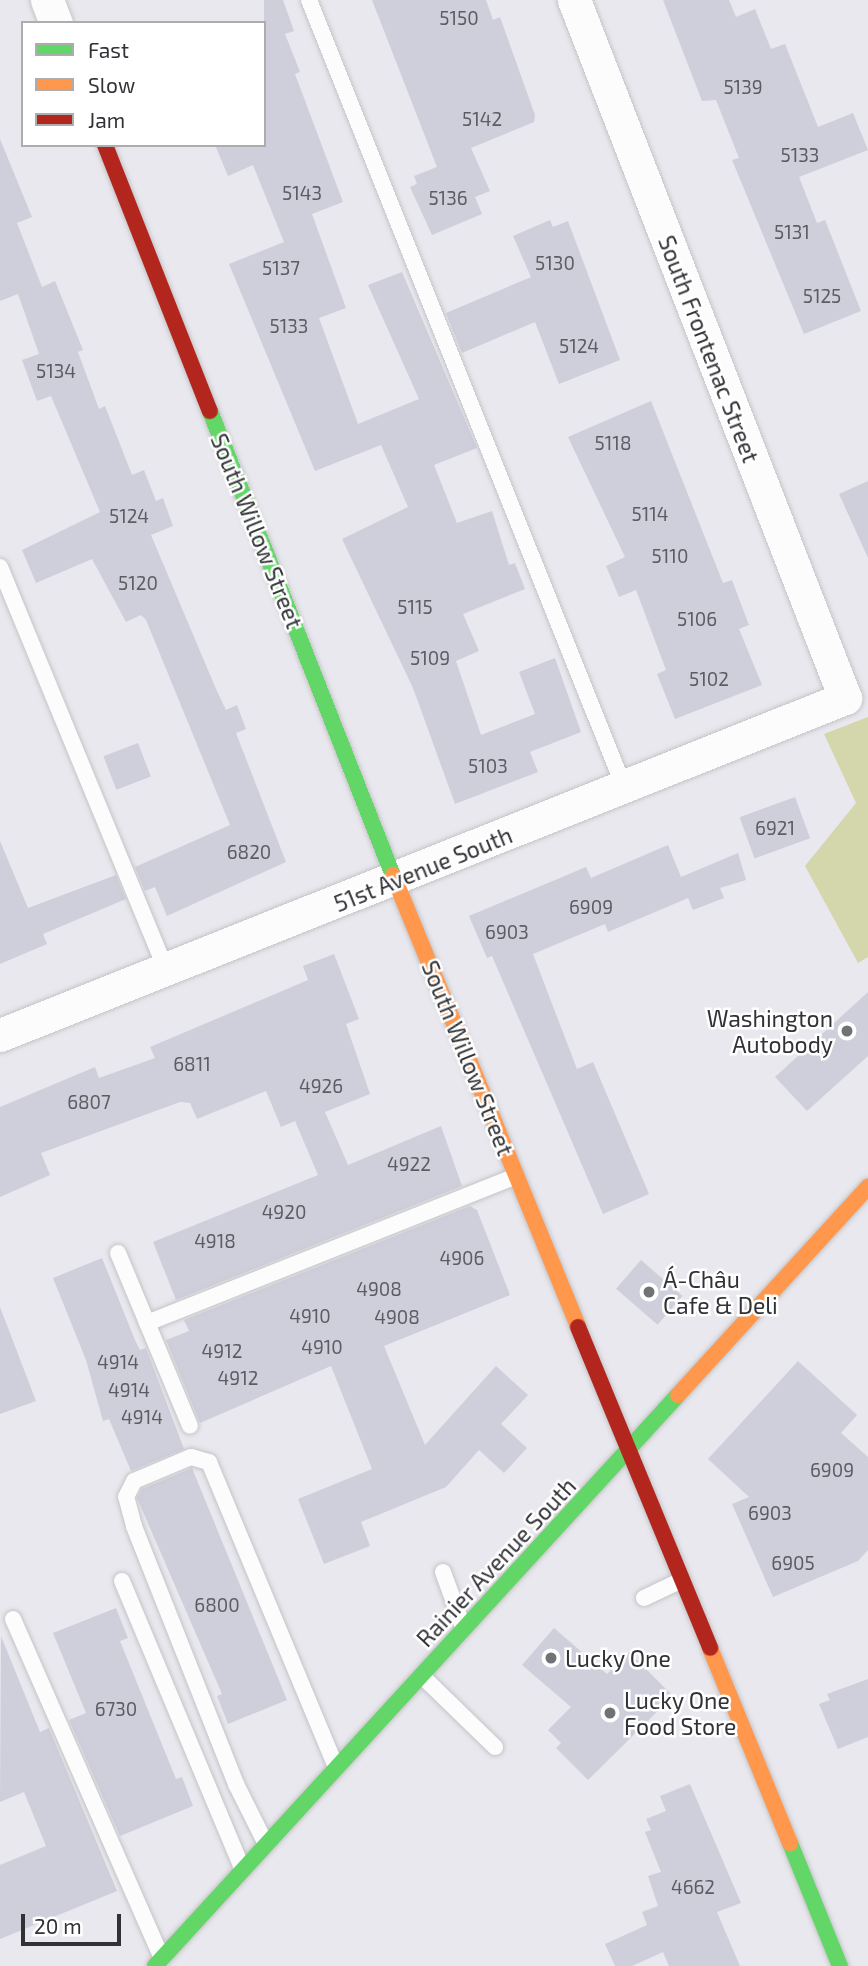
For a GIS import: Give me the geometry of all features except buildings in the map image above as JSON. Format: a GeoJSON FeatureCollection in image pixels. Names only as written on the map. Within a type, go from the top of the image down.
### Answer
{"type":"FeatureCollection","features":[{"type":"Feature","properties":{"kind":"street"},"geometry":{"type":"LineString","coordinates":[[47,0],[55,21]]}},
{"type":"Feature","properties":{"kind":"street","name":"South Frontenac Street"},"geometry":{"type":"LineString","coordinates":[[574,0],[845,698]]}},
{"type":"Feature","properties":{"kind":"street","name":"South Willow Street"},"geometry":{"type":"LineString","coordinates":[[106,147],[395,881],[841,1966]]}},
{"type":"Feature","properties":{"kind":"street","name":"51st Avenue South"},"geometry":{"type":"LineString","coordinates":[[0,1035],[395,881],[845,698]]}},
{"type":"Feature","properties":{"kind":"street","name":"Rainier Avenue South"},"geometry":{"type":"LineString","coordinates":[[158,1963],[868,1187]]}},
{"type":"Feature","properties":{"kind":"lane"},"geometry":{"type":"LineString","coordinates":[[309,0],[624,787]]}},
{"type":"Feature","properties":{"kind":"lane"},"geometry":{"type":"LineString","coordinates":[[0,567],[166,969]]}},
{"type":"Feature","properties":{"kind":"lane"},"geometry":{"type":"LineString","coordinates":[[147,1323],[516,1176]]}},
{"type":"Feature","properties":{"kind":"lane"},"geometry":{"type":"LineString","coordinates":[[118,1253],[190,1426]]}},
{"type":"Feature","properties":{"kind":"lane"},"geometry":{"type":"LineString","coordinates":[[266,1844],[236,1784],[134,1526],[126,1496],[134,1481],[191,1457],[209,1461],[337,1768]]}},
{"type":"Feature","properties":{"kind":"lane"},"geometry":{"type":"LineString","coordinates":[[443,1572],[464,1630]]}},
{"type":"Feature","properties":{"kind":"lane"},"geometry":{"type":"LineString","coordinates":[[644,1598],[682,1580]]}},
{"type":"Feature","properties":{"kind":"lane"},"geometry":{"type":"LineString","coordinates":[[122,1581],[243,1871]]}},
{"type":"Feature","properties":{"kind":"lane"},"geometry":{"type":"LineString","coordinates":[[13,1619],[158,1963]]}},
{"type":"Feature","properties":{"kind":"lane"},"geometry":{"type":"LineString","coordinates":[[422,1676],[495,1746]]}},
{"type":"Feature","properties":{"kind":"green space"},"geometry":{"type":"Polygon","coordinates":[[[868,717],[868,957],[858,963],[805,866],[856,803],[824,734],[868,717]]]}},
{"type":"Feature","properties":{"kind":"traffic: fast"},"geometry":{"type":"LineString","coordinates":[[210,411],[393,875]]}},
{"type":"Feature","properties":{"kind":"traffic: fast"},"geometry":{"type":"LineString","coordinates":[[155,1966],[678,1395]]}},
{"type":"Feature","properties":{"kind":"traffic: fast"},"geometry":{"type":"LineString","coordinates":[[790,1843],[840,1966]]}},
{"type":"Feature","properties":{"kind":"traffic: slow"},"geometry":{"type":"LineString","coordinates":[[393,875],[578,1327]]}},
{"type":"Feature","properties":{"kind":"traffic: slow"},"geometry":{"type":"LineString","coordinates":[[678,1395],[868,1187]]}},
{"type":"Feature","properties":{"kind":"traffic: slow"},"geometry":{"type":"LineString","coordinates":[[710,1648],[790,1843]]}},
{"type":"Feature","properties":{"kind":"traffic: jam"},"geometry":{"type":"LineString","coordinates":[[106,147],[210,411]]}},
{"type":"Feature","properties":{"kind":"traffic: jam"},"geometry":{"type":"LineString","coordinates":[[578,1327],[710,1648]]}},
{"type":"Feature","properties":{"kind":"place","name":"Washington Autobody"},"geometry":{"type":"Point","coordinates":[847,1031]}},
{"type":"Feature","properties":{"kind":"place","name":"Á-Châu Cafe & Deli"},"geometry":{"type":"Point","coordinates":[649,1292]}},
{"type":"Feature","properties":{"kind":"place","name":"Lucky One"},"geometry":{"type":"Point","coordinates":[551,1658]}},
{"type":"Feature","properties":{"kind":"place","name":"Lucky One Food Store"},"geometry":{"type":"Point","coordinates":[610,1713]}}]}
